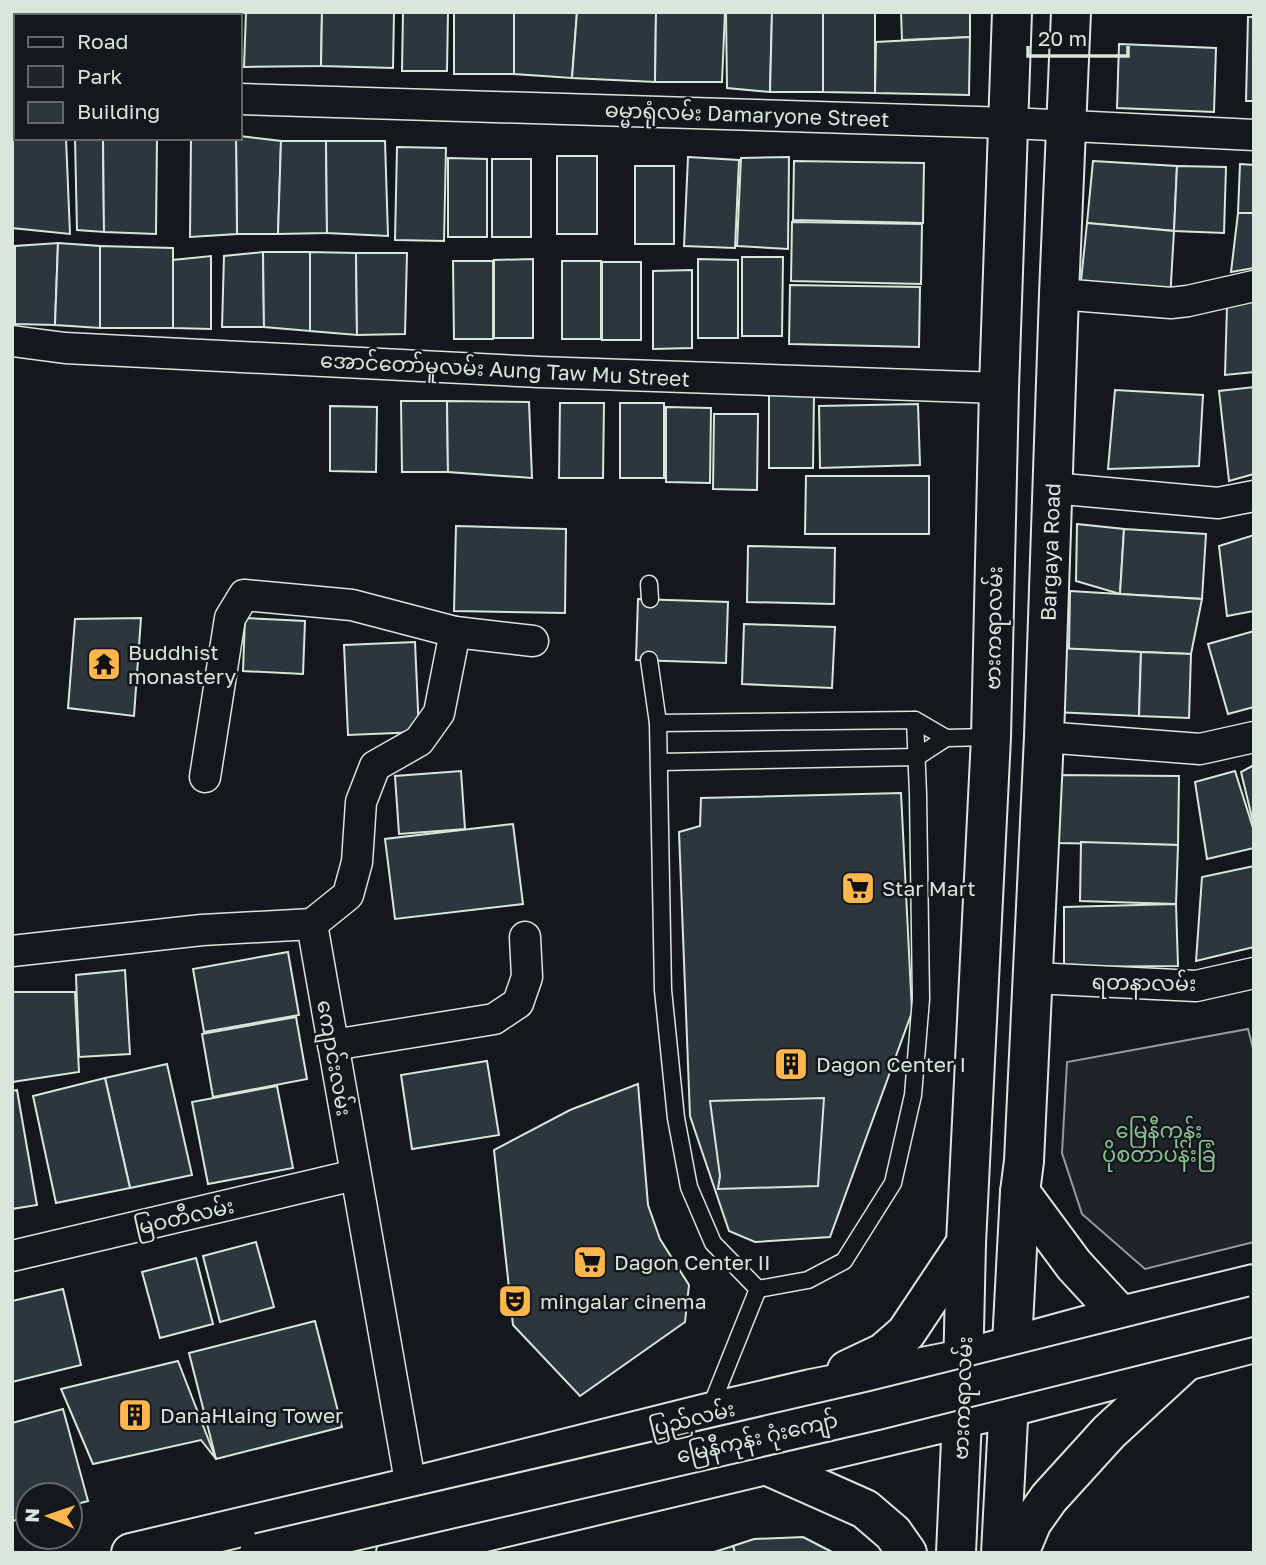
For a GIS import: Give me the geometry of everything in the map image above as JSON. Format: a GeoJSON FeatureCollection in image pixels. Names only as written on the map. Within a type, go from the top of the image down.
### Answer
{"type":"FeatureCollection","features":[{"type":"Feature","properties":{"kind":"main road","name":"ဗားကရာလမ်း"},"geometry":{"type":"LineString","coordinates":[[956,1553],[966,1243],[991,737],[999,388],[1012,12]]}},
{"type":"Feature","properties":{"kind":"main road"},"geometry":{"type":"LineString","coordinates":[[1067,126],[1071,12]]}},
{"type":"Feature","properties":{"kind":"main road","name":"Bargaya Road"},"geometry":{"type":"LineString","coordinates":[[1033,978],[1067,126]]}},
{"type":"Feature","properties":{"kind":"main road"},"geometry":{"type":"LineString","coordinates":[[991,737],[1044,737]]}},
{"type":"Feature","properties":{"kind":"main road"},"geometry":{"type":"LineString","coordinates":[[1000,1553],[1033,978]]}},
{"type":"Feature","properties":{"kind":"main road"},"geometry":{"type":"LineString","coordinates":[[1020,1192],[1074,1265],[1121,1316]]}},
{"type":"Feature","properties":{"kind":"main road"},"geometry":{"type":"LineString","coordinates":[[811,1389],[883,1353],[906,1333],[966,1243]]}},
{"type":"Feature","properties":{"kind":"main road","name":"ပြည်လမ်း"},"geometry":{"type":"LineString","coordinates":[[131,1553],[411,1488],[811,1389],[964,1359],[1012,1344],[1254,1284]]}},
{"type":"Feature","properties":{"kind":"main road","name":"မြေနီကုန်း ဂုံးကျော်"},"geometry":{"type":"LineString","coordinates":[[259,1553],[877,1410],[1254,1316]]}},
{"type":"Feature","properties":{"kind":"main road"},"geometry":{"type":"LineString","coordinates":[[396,1553],[1010,1407],[1254,1343]]}},
{"type":"Feature","properties":{"kind":"main road"},"geometry":{"type":"LineString","coordinates":[[1018,1553],[1032,1522],[1049,1497],[1109,1432],[1188,1359]]}},
{"type":"Feature","properties":{"kind":"main road"},"geometry":{"type":"LineString","coordinates":[[766,1465],[865,1509],[893,1534],[907,1553]]}},
{"type":"Feature","properties":{"kind":"street","name":"ဓမ္မာရုံလမ်း Damaryone Street"},"geometry":{"type":"LineString","coordinates":[[242,99],[1009,123],[1254,135]]}},
{"type":"Feature","properties":{"kind":"street"},"geometry":{"type":"LineString","coordinates":[[1059,294],[1171,303],[1188,302],[1254,286]]}},
{"type":"Feature","properties":{"kind":"street","name":"အောင်တော်မူလမ်း Aung Taw Mu Street"},"geometry":{"type":"LineString","coordinates":[[12,341],[65,348],[538,372],[999,388]]}},
{"type":"Feature","properties":{"kind":"street"},"geometry":{"type":"LineString","coordinates":[[1052,488],[1218,503],[1254,496]]}},
{"type":"Feature","properties":{"kind":"street"},"geometry":{"type":"LineString","coordinates":[[205,777],[230,618],[244,595],[352,605],[455,632],[533,641]]}},
{"type":"Feature","properties":{"kind":"street"},"geometry":{"type":"LineString","coordinates":[[12,951],[202,930],[312,924],[348,895],[357,862],[361,802],[374,766],[419,741],[439,713],[455,632]]}},
{"type":"Feature","properties":{"kind":"street"},"geometry":{"type":"LineString","coordinates":[[1044,737],[1200,749],[1254,737]]}},
{"type":"Feature","properties":{"kind":"street","name":"ကျောင်းလမ်း"},"geometry":{"type":"LineString","coordinates":[[312,924],[411,1488]]}},
{"type":"Feature","properties":{"kind":"street"},"geometry":{"type":"LineString","coordinates":[[333,1045],[494,1019],[518,1003],[527,977],[525,937]]}},
{"type":"Feature","properties":{"kind":"street","name":"ရတနာလမ်း"},"geometry":{"type":"LineString","coordinates":[[1033,978],[1196,986],[1254,973]]}},
{"type":"Feature","properties":{"kind":"street","name":"မြဝတီလမ်း"},"geometry":{"type":"LineString","coordinates":[[12,1256],[355,1175]]}},
{"type":"Feature","properties":{"kind":"lane"},"geometry":{"type":"LineString","coordinates":[[649,660],[658,723],[660,762],[663,990],[676,1118],[689,1186],[713,1243],[758,1289]]}},
{"type":"Feature","properties":{"kind":"lane"},"geometry":{"type":"LineString","coordinates":[[658,723],[915,720],[946,738],[991,737]]}},
{"type":"Feature","properties":{"kind":"lane"},"geometry":{"type":"LineString","coordinates":[[758,1289],[808,1280],[844,1261],[893,1182],[913,1095],[921,999],[915,720]]}},
{"type":"Feature","properties":{"kind":"lane"},"geometry":{"type":"LineString","coordinates":[[660,762],[917,757],[946,738]]}},
{"type":"Feature","properties":{"kind":"lane"},"geometry":{"type":"LineString","coordinates":[[708,1413],[758,1289]]}},
{"type":"Feature","properties":{"kind":"green space","name":"မြေနီကုန်း ပိုစတာပန်းခြံ"},"geometry":{"type":"Polygon","coordinates":[[[1248,1029],[1254,1052],[1254,1242],[1145,1269],[1082,1214],[1062,1153],[1067,1062],[1248,1029]]]}},
{"type":"Feature","properties":{"kind":"building"},"geometry":{"type":"Polygon","coordinates":[[[12,12],[82,12],[14,14],[12,62],[12,12]]]}},
{"type":"Feature","properties":{"kind":"building"},"geometry":{"type":"Polygon","coordinates":[[[106,12],[161,12],[161,14],[106,12]]]}},
{"type":"Feature","properties":{"kind":"building"},"geometry":{"type":"Polygon","coordinates":[[[161,12],[223,12],[223,14],[161,12]]]}},
{"type":"Feature","properties":{"kind":"building"},"geometry":{"type":"Polygon","coordinates":[[[246,12],[322,12],[321,66],[244,67],[246,12]]]}},
{"type":"Feature","properties":{"kind":"building"},"geometry":{"type":"Polygon","coordinates":[[[322,12],[394,12],[393,68],[321,66],[322,12]]]}},
{"type":"Feature","properties":{"kind":"building"},"geometry":{"type":"Polygon","coordinates":[[[403,12],[448,12],[447,71],[402,71],[403,12]]]}},
{"type":"Feature","properties":{"kind":"building"},"geometry":{"type":"Polygon","coordinates":[[[454,12],[514,12],[514,74],[454,74],[454,12]]]}},
{"type":"Feature","properties":{"kind":"building"},"geometry":{"type":"Polygon","coordinates":[[[514,12],[577,12],[572,78],[514,74],[514,12]]]}},
{"type":"Feature","properties":{"kind":"building"},"geometry":{"type":"Polygon","coordinates":[[[577,12],[656,12],[655,82],[572,78],[577,12]]]}},
{"type":"Feature","properties":{"kind":"building"},"geometry":{"type":"Polygon","coordinates":[[[656,12],[725,12],[722,82],[655,82],[656,12]]]}},
{"type":"Feature","properties":{"kind":"building"},"geometry":{"type":"Polygon","coordinates":[[[726,12],[772,12],[770,92],[727,88],[726,12]]]}},
{"type":"Feature","properties":{"kind":"building"},"geometry":{"type":"Polygon","coordinates":[[[772,12],[823,12],[823,92],[770,92],[772,12]]]}},
{"type":"Feature","properties":{"kind":"building"},"geometry":{"type":"Polygon","coordinates":[[[823,12],[875,12],[875,93],[823,92],[823,12]]]}},
{"type":"Feature","properties":{"kind":"building"},"geometry":{"type":"Polygon","coordinates":[[[901,12],[970,12],[970,37],[902,40],[901,12]]]}},
{"type":"Feature","properties":{"kind":"building"},"geometry":{"type":"Polygon","coordinates":[[[1248,17],[1254,17],[1254,101],[1246,101],[1248,17]]]}},
{"type":"Feature","properties":{"kind":"building"},"geometry":{"type":"Polygon","coordinates":[[[970,37],[969,95],[875,93],[876,42],[970,37]]]}},
{"type":"Feature","properties":{"kind":"building"},"geometry":{"type":"Polygon","coordinates":[[[1119,44],[1216,48],[1214,112],[1117,108],[1119,44]]]}},
{"type":"Feature","properties":{"kind":"building"},"geometry":{"type":"Polygon","coordinates":[[[12,129],[14,140],[66,140],[70,234],[12,228],[12,129]]]}},
{"type":"Feature","properties":{"kind":"building"},"geometry":{"type":"Polygon","coordinates":[[[242,136],[281,141],[278,234],[237,234],[236,140],[242,140],[242,136]]]}},
{"type":"Feature","properties":{"kind":"building"},"geometry":{"type":"Polygon","coordinates":[[[75,140],[103,140],[104,232],[77,230],[75,140]]]}},
{"type":"Feature","properties":{"kind":"building"},"geometry":{"type":"Polygon","coordinates":[[[103,140],[157,140],[156,234],[104,232],[103,140]]]}},
{"type":"Feature","properties":{"kind":"building"},"geometry":{"type":"Polygon","coordinates":[[[191,140],[236,140],[237,234],[190,237],[191,140]]]}},
{"type":"Feature","properties":{"kind":"building"},"geometry":{"type":"Polygon","coordinates":[[[281,141],[326,141],[327,233],[278,234],[281,141]]]}},
{"type":"Feature","properties":{"kind":"building"},"geometry":{"type":"Polygon","coordinates":[[[326,141],[385,141],[388,236],[327,233],[326,141]]]}},
{"type":"Feature","properties":{"kind":"building"},"geometry":{"type":"Polygon","coordinates":[[[397,147],[446,148],[444,241],[395,240],[397,147]]]}},
{"type":"Feature","properties":{"kind":"building"},"geometry":{"type":"Polygon","coordinates":[[[557,156],[597,156],[597,234],[557,234],[557,156]]]}},
{"type":"Feature","properties":{"kind":"building"},"geometry":{"type":"Polygon","coordinates":[[[688,157],[739,160],[735,248],[684,246],[688,157]]]}},
{"type":"Feature","properties":{"kind":"building"},"geometry":{"type":"Polygon","coordinates":[[[789,157],[788,249],[737,246],[741,158],[789,157]]]}},
{"type":"Feature","properties":{"kind":"building"},"geometry":{"type":"Polygon","coordinates":[[[448,158],[487,159],[487,237],[448,237],[448,158]]]}},
{"type":"Feature","properties":{"kind":"building"},"geometry":{"type":"Polygon","coordinates":[[[492,159],[531,159],[531,237],[492,237],[492,159]]]}},
{"type":"Feature","properties":{"kind":"building"},"geometry":{"type":"Polygon","coordinates":[[[794,161],[924,163],[923,223],[793,220],[794,161]]]}},
{"type":"Feature","properties":{"kind":"building"},"geometry":{"type":"Polygon","coordinates":[[[1093,161],[1177,166],[1174,231],[1087,223],[1093,161]]]}},
{"type":"Feature","properties":{"kind":"building"},"geometry":{"type":"Polygon","coordinates":[[[1240,164],[1254,165],[1254,213],[1238,213],[1240,164]]]}},
{"type":"Feature","properties":{"kind":"building"},"geometry":{"type":"Polygon","coordinates":[[[635,166],[674,166],[674,244],[635,244],[635,166]]]}},
{"type":"Feature","properties":{"kind":"building"},"geometry":{"type":"Polygon","coordinates":[[[1177,166],[1226,167],[1224,233],[1174,231],[1177,166]]]}},
{"type":"Feature","properties":{"kind":"building"},"geometry":{"type":"Polygon","coordinates":[[[1238,213],[1254,213],[1254,268],[1231,272],[1238,213]]]}},
{"type":"Feature","properties":{"kind":"building"},"geometry":{"type":"Polygon","coordinates":[[[792,222],[922,224],[921,284],[791,281],[792,222]]]}},
{"type":"Feature","properties":{"kind":"building"},"geometry":{"type":"Polygon","coordinates":[[[1087,223],[1174,231],[1170,300],[1080,291],[1087,223]]]}},
{"type":"Feature","properties":{"kind":"building"},"geometry":{"type":"Polygon","coordinates":[[[58,243],[55,325],[15,324],[15,246],[58,243]]]}},
{"type":"Feature","properties":{"kind":"building"},"geometry":{"type":"Polygon","coordinates":[[[58,243],[100,246],[100,328],[55,325],[58,243]]]}},
{"type":"Feature","properties":{"kind":"building"},"geometry":{"type":"Polygon","coordinates":[[[100,246],[173,248],[173,328],[100,328],[100,246]]]}},
{"type":"Feature","properties":{"kind":"building"},"geometry":{"type":"Polygon","coordinates":[[[263,252],[264,327],[222,327],[224,256],[263,252]]]}},
{"type":"Feature","properties":{"kind":"building"},"geometry":{"type":"Polygon","coordinates":[[[263,252],[310,252],[310,331],[264,327],[263,252]]]}},
{"type":"Feature","properties":{"kind":"building"},"geometry":{"type":"Polygon","coordinates":[[[310,252],[356,253],[357,335],[310,331],[310,252]]]}},
{"type":"Feature","properties":{"kind":"building"},"geometry":{"type":"Polygon","coordinates":[[[356,253],[407,253],[405,334],[357,335],[356,253]]]}},
{"type":"Feature","properties":{"kind":"building"},"geometry":{"type":"Polygon","coordinates":[[[211,256],[211,329],[173,328],[173,260],[211,256]]]}},
{"type":"Feature","properties":{"kind":"building"},"geometry":{"type":"Polygon","coordinates":[[[742,257],[783,257],[782,336],[742,336],[742,257]]]}},
{"type":"Feature","properties":{"kind":"building"},"geometry":{"type":"Polygon","coordinates":[[[533,259],[533,338],[494,338],[494,260],[533,259]]]}},
{"type":"Feature","properties":{"kind":"building"},"geometry":{"type":"Polygon","coordinates":[[[698,259],[738,260],[738,338],[698,338],[698,259]]]}},
{"type":"Feature","properties":{"kind":"building"},"geometry":{"type":"Polygon","coordinates":[[[453,261],[493,261],[493,339],[454,339],[453,261]]]}},
{"type":"Feature","properties":{"kind":"building"},"geometry":{"type":"Polygon","coordinates":[[[562,261],[601,261],[601,339],[562,339],[562,261]]]}},
{"type":"Feature","properties":{"kind":"building"},"geometry":{"type":"Polygon","coordinates":[[[602,262],[641,262],[641,340],[602,340],[602,262]]]}},
{"type":"Feature","properties":{"kind":"building"},"geometry":{"type":"Polygon","coordinates":[[[692,270],[692,348],[653,349],[653,271],[692,270]]]}},
{"type":"Feature","properties":{"kind":"building"},"geometry":{"type":"Polygon","coordinates":[[[790,285],[920,287],[919,347],[789,344],[790,285]]]}},
{"type":"Feature","properties":{"kind":"building"},"geometry":{"type":"Polygon","coordinates":[[[1254,301],[1254,372],[1225,375],[1227,306],[1254,301]]]}},
{"type":"Feature","properties":{"kind":"building"},"geometry":{"type":"Polygon","coordinates":[[[1254,387],[1254,474],[1229,481],[1219,391],[1254,387]]]}},
{"type":"Feature","properties":{"kind":"building"},"geometry":{"type":"Polygon","coordinates":[[[1115,390],[1203,395],[1199,466],[1108,469],[1115,390]]]}},
{"type":"Feature","properties":{"kind":"building"},"geometry":{"type":"Polygon","coordinates":[[[769,393],[814,394],[813,468],[769,468],[769,393]]]}},
{"type":"Feature","properties":{"kind":"building"},"geometry":{"type":"Polygon","coordinates":[[[401,401],[447,401],[448,472],[402,472],[401,401]]]}},
{"type":"Feature","properties":{"kind":"building"},"geometry":{"type":"Polygon","coordinates":[[[447,401],[529,402],[532,478],[448,472],[447,401]]]}},
{"type":"Feature","properties":{"kind":"building"},"geometry":{"type":"Polygon","coordinates":[[[560,403],[604,403],[603,478],[559,478],[560,403]]]}},
{"type":"Feature","properties":{"kind":"building"},"geometry":{"type":"Polygon","coordinates":[[[620,403],[664,403],[664,478],[620,478],[620,403]]]}},
{"type":"Feature","properties":{"kind":"building"},"geometry":{"type":"Polygon","coordinates":[[[918,404],[920,465],[820,468],[819,406],[918,404]]]}},
{"type":"Feature","properties":{"kind":"building"},"geometry":{"type":"Polygon","coordinates":[[[330,406],[377,407],[376,472],[330,471],[330,406]]]}},
{"type":"Feature","properties":{"kind":"building"},"geometry":{"type":"Polygon","coordinates":[[[666,407],[711,408],[710,483],[666,482],[666,407]]]}},
{"type":"Feature","properties":{"kind":"building"},"geometry":{"type":"Polygon","coordinates":[[[714,414],[758,414],[757,490],[713,489],[714,414]]]}},
{"type":"Feature","properties":{"kind":"building"},"geometry":{"type":"Polygon","coordinates":[[[806,476],[929,476],[929,534],[805,534],[806,476]]]}},
{"type":"Feature","properties":{"kind":"building"},"geometry":{"type":"Polygon","coordinates":[[[1077,524],[1124,529],[1120,594],[1076,581],[1077,524]]]}},
{"type":"Feature","properties":{"kind":"building"},"geometry":{"type":"Polygon","coordinates":[[[456,526],[566,529],[565,613],[454,611],[456,526]]]}},
{"type":"Feature","properties":{"kind":"building"},"geometry":{"type":"Polygon","coordinates":[[[1124,529],[1206,534],[1202,599],[1120,594],[1124,529]]]}},
{"type":"Feature","properties":{"kind":"building"},"geometry":{"type":"Polygon","coordinates":[[[1254,535],[1254,611],[1227,616],[1219,546],[1254,535]]]}},
{"type":"Feature","properties":{"kind":"building"},"geometry":{"type":"Polygon","coordinates":[[[748,546],[835,548],[834,604],[747,602],[748,546]]]}},
{"type":"Feature","properties":{"kind":"building"},"geometry":{"type":"Polygon","coordinates":[[[1070,591],[1202,599],[1191,654],[1069,649],[1070,591]]]}},
{"type":"Feature","properties":{"kind":"building"},"geometry":{"type":"Polygon","coordinates":[[[638,599],[728,602],[726,663],[636,660],[638,599]]]}},
{"type":"Feature","properties":{"kind":"building","name":"Buddhist monastery"},"geometry":{"type":"Polygon","coordinates":[[[141,618],[134,716],[68,708],[75,619],[141,618]]]}},
{"type":"Feature","properties":{"kind":"building"},"geometry":{"type":"Polygon","coordinates":[[[245,618],[305,621],[303,674],[243,671],[245,618]]]}},
{"type":"Feature","properties":{"kind":"building"},"geometry":{"type":"Polygon","coordinates":[[[744,624],[835,627],[832,688],[742,684],[744,624]]]}},
{"type":"Feature","properties":{"kind":"building"},"geometry":{"type":"Polygon","coordinates":[[[1254,631],[1254,707],[1228,714],[1208,644],[1254,631]]]}},
{"type":"Feature","properties":{"kind":"building"},"geometry":{"type":"Polygon","coordinates":[[[415,642],[419,732],[348,735],[344,645],[415,642]]]}},
{"type":"Feature","properties":{"kind":"building"},"geometry":{"type":"Polygon","coordinates":[[[1057,648],[1141,652],[1139,716],[1054,712],[1057,648]]]}},
{"type":"Feature","properties":{"kind":"building"},"geometry":{"type":"Polygon","coordinates":[[[1141,652],[1191,654],[1189,718],[1139,716],[1141,652]]]}},
{"type":"Feature","properties":{"kind":"building"},"geometry":{"type":"Polygon","coordinates":[[[1254,765],[1254,826],[1241,772],[1254,765]]]}},
{"type":"Feature","properties":{"kind":"building"},"geometry":{"type":"Polygon","coordinates":[[[461,771],[465,829],[399,834],[395,776],[461,771]]]}},
{"type":"Feature","properties":{"kind":"building"},"geometry":{"type":"Polygon","coordinates":[[[1235,771],[1254,831],[1254,848],[1207,859],[1195,782],[1235,771]]]}},
{"type":"Feature","properties":{"kind":"building"},"geometry":{"type":"Polygon","coordinates":[[[1055,775],[1179,776],[1178,845],[1055,843],[1055,775]]]}},
{"type":"Feature","properties":{"kind":"building","name":"Dagon Center I"},"geometry":{"type":"Polygon","coordinates":[[[901,793],[912,1012],[830,1237],[755,1242],[729,1231],[690,1116],[679,832],[700,826],[701,798],[901,793]]]}},
{"type":"Feature","properties":{"kind":"building"},"geometry":{"type":"Polygon","coordinates":[[[513,824],[523,904],[395,919],[385,839],[513,824]]]}},
{"type":"Feature","properties":{"kind":"building"},"geometry":{"type":"Polygon","coordinates":[[[1081,842],[1178,845],[1176,904],[1080,901],[1081,842]]]}},
{"type":"Feature","properties":{"kind":"building"},"geometry":{"type":"Polygon","coordinates":[[[1254,866],[1254,947],[1196,961],[1202,877],[1254,866]]]}},
{"type":"Feature","properties":{"kind":"building"},"geometry":{"type":"Polygon","coordinates":[[[1176,904],[1178,966],[1064,967],[1064,907],[1176,904]]]}},
{"type":"Feature","properties":{"kind":"building"},"geometry":{"type":"Polygon","coordinates":[[[288,952],[299,1015],[204,1032],[193,969],[288,952]]]}},
{"type":"Feature","properties":{"kind":"building"},"geometry":{"type":"Polygon","coordinates":[[[125,970],[130,1054],[79,1057],[76,975],[125,970]]]}},
{"type":"Feature","properties":{"kind":"building"},"geometry":{"type":"Polygon","coordinates":[[[12,992],[75,992],[79,1072],[12,1082],[12,992]]]}},
{"type":"Feature","properties":{"kind":"building"},"geometry":{"type":"Polygon","coordinates":[[[296,1017],[307,1079],[213,1097],[202,1034],[296,1017]]]}},
{"type":"Feature","properties":{"kind":"building"},"geometry":{"type":"Polygon","coordinates":[[[487,1061],[499,1135],[412,1149],[401,1075],[487,1061]]]}},
{"type":"Feature","properties":{"kind":"building"},"geometry":{"type":"Polygon","coordinates":[[[167,1064],[192,1175],[130,1188],[105,1078],[167,1064]]]}},
{"type":"Feature","properties":{"kind":"building"},"geometry":{"type":"Polygon","coordinates":[[[105,1078],[130,1188],[56,1203],[33,1096],[105,1078]]]}},
{"type":"Feature","properties":{"kind":"building","name":"Dagon Center II"},"geometry":{"type":"Polygon","coordinates":[[[638,1084],[648,1205],[660,1239],[689,1285],[685,1322],[580,1396],[513,1325],[494,1150],[570,1110],[638,1084]]]}},
{"type":"Feature","properties":{"kind":"building"},"geometry":{"type":"Polygon","coordinates":[[[277,1086],[293,1168],[208,1184],[192,1102],[277,1086]]]}},
{"type":"Feature","properties":{"kind":"building"},"geometry":{"type":"Polygon","coordinates":[[[17,1090],[37,1205],[12,1209],[12,1091],[17,1090]]]}},
{"type":"Feature","properties":{"kind":"building"},"geometry":{"type":"Polygon","coordinates":[[[824,1098],[818,1186],[718,1189],[720,1176],[710,1101],[824,1098]]]}},
{"type":"Feature","properties":{"kind":"building"},"geometry":{"type":"Polygon","coordinates":[[[256,1242],[274,1307],[220,1322],[203,1256],[256,1242]]]}},
{"type":"Feature","properties":{"kind":"building"},"geometry":{"type":"Polygon","coordinates":[[[196,1258],[213,1324],[160,1338],[142,1272],[196,1258]]]}},
{"type":"Feature","properties":{"kind":"building"},"geometry":{"type":"Polygon","coordinates":[[[63,1289],[81,1365],[12,1382],[12,1301],[63,1289]]]}},
{"type":"Feature","properties":{"kind":"building"},"geometry":{"type":"Polygon","coordinates":[[[315,1321],[342,1427],[216,1459],[189,1353],[315,1321]]]}},
{"type":"Feature","properties":{"kind":"building","name":"DanaHlaing Tower"},"geometry":{"type":"Polygon","coordinates":[[[178,1361],[216,1459],[201,1440],[93,1464],[61,1389],[178,1361]]]}},
{"type":"Feature","properties":{"kind":"building"},"geometry":{"type":"Polygon","coordinates":[[[63,1409],[83,1481],[14,1481],[12,1521],[12,1423],[63,1409]]]}},
{"type":"Feature","properties":{"kind":"building"},"geometry":{"type":"Polygon","coordinates":[[[84,1486],[88,1501],[84,1502],[84,1486]]]}},
{"type":"Feature","properties":{"kind":"building"},"geometry":{"type":"Polygon","coordinates":[[[803,1537],[834,1553],[735,1553],[733,1546],[754,1539],[803,1537]]]}},
{"type":"Feature","properties":{"kind":"building"},"geometry":{"type":"Polygon","coordinates":[[[733,1546],[735,1553],[711,1553],[733,1546]]]}},
{"type":"Feature","properties":{"kind":"place","name":"Buddhist monastery"},"geometry":{"type":"Point","coordinates":[104,664]}},
{"type":"Feature","properties":{"kind":"place","name":"Star Mart"},"geometry":{"type":"Point","coordinates":[858,888]}},
{"type":"Feature","properties":{"kind":"place","name":"Dagon Center I"},"geometry":{"type":"Point","coordinates":[791,1064]}},
{"type":"Feature","properties":{"kind":"place","name":"Dagon Center II"},"geometry":{"type":"Point","coordinates":[590,1262]}},
{"type":"Feature","properties":{"kind":"place","name":"mingalar cinema"},"geometry":{"type":"Point","coordinates":[515,1301]}},
{"type":"Feature","properties":{"kind":"place","name":"DanaHlaing Tower"},"geometry":{"type":"Point","coordinates":[135,1415]}}]}
